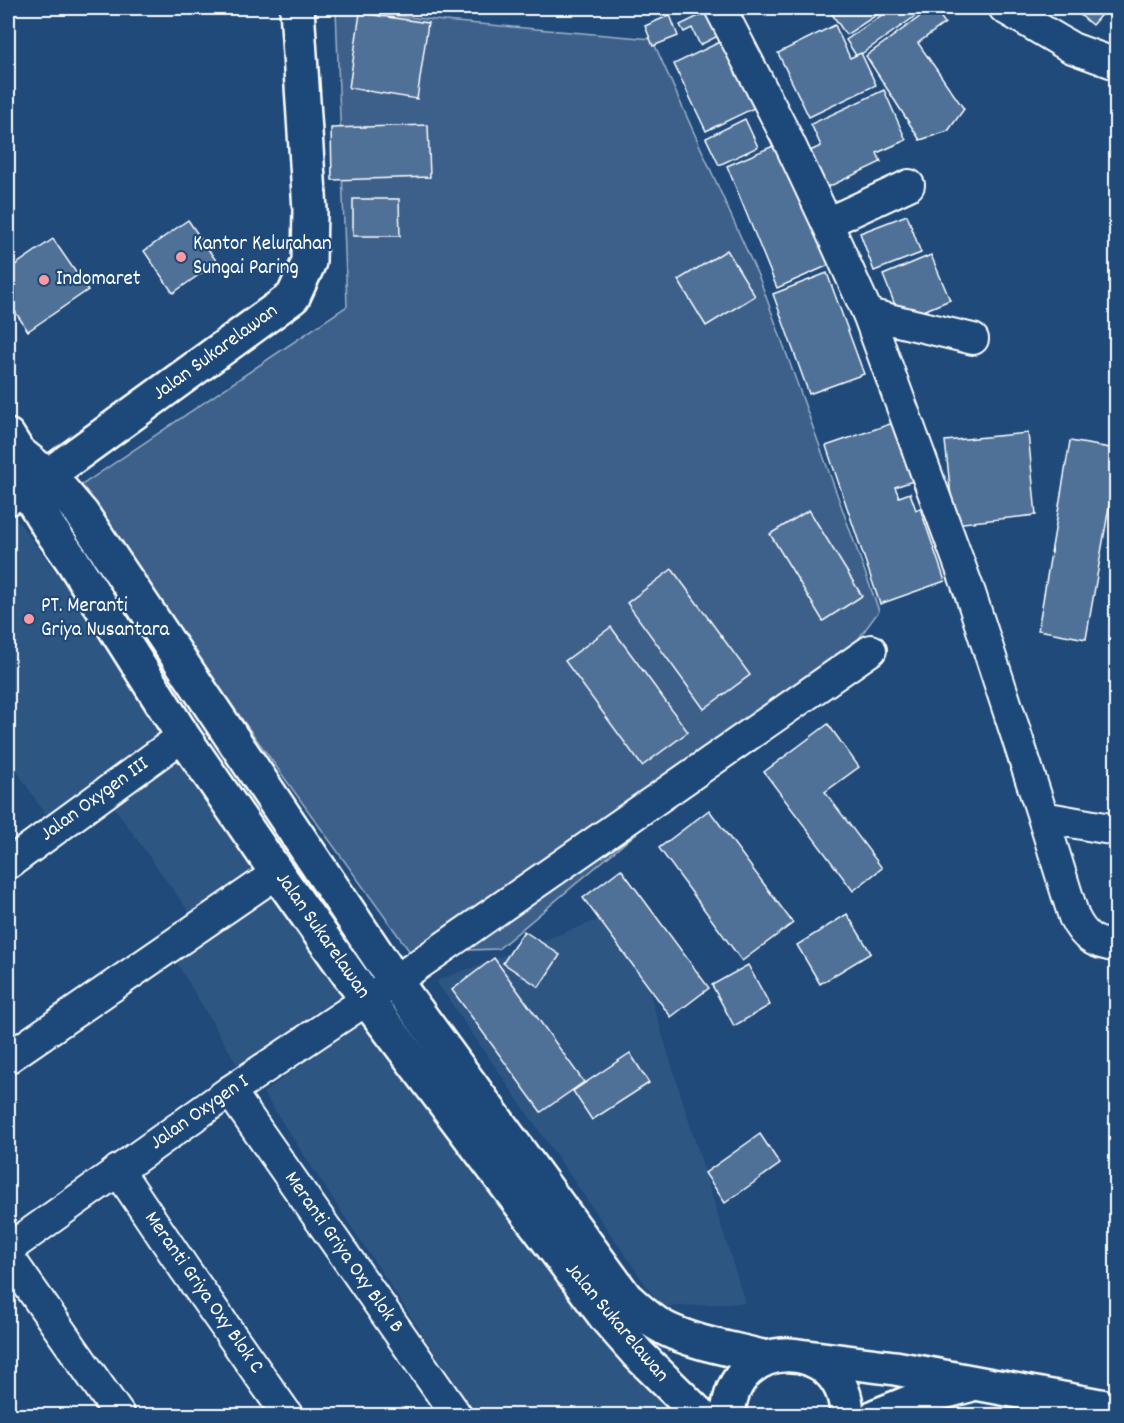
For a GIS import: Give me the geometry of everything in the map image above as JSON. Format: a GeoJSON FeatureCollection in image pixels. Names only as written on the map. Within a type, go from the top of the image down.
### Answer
{"type":"FeatureCollection","features":[{"type":"Feature","properties":{"kind":"main road","name":"Jalan Sukarelawan"},"geometry":{"type":"LineString","coordinates":[[28,488],[293,297],[309,262],[310,210],[297,8]]}},
{"type":"Feature","properties":{"kind":"main road","name":"Jalan Sukarelawan"},"geometry":{"type":"LineString","coordinates":[[13,444],[33,501],[50,529],[183,736],[277,873],[367,1000],[608,1320],[638,1354],[701,1416]]}},
{"type":"Feature","properties":{"kind":"main road","name":"Jalan Sukarelawan"},"geometry":{"type":"LineString","coordinates":[[28,488],[53,480],[82,514],[395,981],[625,1297],[643,1314],[665,1328],[691,1339],[766,1358]]}},
{"type":"Feature","properties":{"kind":"main road"},"geometry":{"type":"LineString","coordinates":[[728,1416],[729,1402],[736,1384],[749,1368],[766,1358],[793,1354],[895,1368],[1116,1409]]}},
{"type":"Feature","properties":{"kind":"main road"},"geometry":{"type":"LineString","coordinates":[[807,1357],[826,1368],[840,1384],[847,1404],[847,1416]]}},
{"type":"Feature","properties":{"kind":"main road"},"geometry":{"type":"LineString","coordinates":[[876,1416],[921,1398],[974,1383]]}},
{"type":"Feature","properties":{"kind":"street"},"geometry":{"type":"LineString","coordinates":[[720,8],[785,134],[868,314],[970,593],[1074,917],[1081,930],[1092,940],[1104,945],[1116,946]]}},
{"type":"Feature","properties":{"kind":"street"},"geometry":{"type":"LineString","coordinates":[[1004,8],[1072,48],[1116,64]]}},
{"type":"Feature","properties":{"kind":"street"},"geometry":{"type":"LineString","coordinates":[[827,223],[909,185]]}},
{"type":"Feature","properties":{"kind":"street"},"geometry":{"type":"LineString","coordinates":[[868,314],[973,339]]}},
{"type":"Feature","properties":{"kind":"street","name":"Jalan Oxygen I"},"geometry":{"type":"LineString","coordinates":[[8,1249],[230,1091],[395,981],[871,650]]}},
{"type":"Feature","properties":{"kind":"street","name":"Jalan Oxygen III"},"geometry":{"type":"LineString","coordinates":[[8,864],[183,736]]}},
{"type":"Feature","properties":{"kind":"street"},"geometry":{"type":"LineString","coordinates":[[1043,817],[1116,830]]}},
{"type":"Feature","properties":{"kind":"street"},"geometry":{"type":"LineString","coordinates":[[8,1058],[277,873]]}},
{"type":"Feature","properties":{"kind":"street","name":"Meranti Griya Oxy Blok B"},"geometry":{"type":"LineString","coordinates":[[230,1091],[457,1416]]}},
{"type":"Feature","properties":{"kind":"street","name":"Meranti Griya Oxy Blok C"},"geometry":{"type":"LineString","coordinates":[[118,1170],[288,1416]]}},
{"type":"Feature","properties":{"kind":"street"},"geometry":{"type":"LineString","coordinates":[[8,1256],[120,1416]]}},
{"type":"Feature","properties":{"kind":"shaded area"},"geometry":{"type":"Polygon","coordinates":[[[336,9],[652,39],[760,280],[879,611],[843,660],[498,949],[410,952],[76,489],[347,306],[336,9]]]}},
{"type":"Feature","properties":{"kind":"shaded area"},"geometry":{"type":"Polygon","coordinates":[[[8,508],[172,727],[48,819],[8,757],[8,508]]]}},
{"type":"Feature","properties":{"kind":"shaded area"},"geometry":{"type":"Polygon","coordinates":[[[182,751],[266,862],[192,916],[113,806],[182,751]]]}},
{"type":"Feature","properties":{"kind":"shaded area"},"geometry":{"type":"Polygon","coordinates":[[[276,887],[353,987],[238,1066],[175,960],[276,887]]]}},
{"type":"Feature","properties":{"kind":"shaded area"},"geometry":{"type":"Polygon","coordinates":[[[624,910],[745,1303],[661,1307],[436,981],[624,910]]]}},
{"type":"Feature","properties":{"kind":"shaded area"},"geometry":{"type":"Polygon","coordinates":[[[367,1016],[678,1415],[476,1415],[263,1093],[367,1016]]]}},
{"type":"Feature","properties":{"kind":"building"},"geometry":{"type":"Polygon","coordinates":[[[828,8],[887,8],[846,35],[828,8]]]}},
{"type":"Feature","properties":{"kind":"building"},"geometry":{"type":"Polygon","coordinates":[[[892,8],[927,8],[857,57],[846,40],[892,8]]]}},
{"type":"Feature","properties":{"kind":"building"},"geometry":{"type":"Polygon","coordinates":[[[932,8],[945,23],[918,43],[964,109],[948,131],[920,140],[866,56],[932,8]]]}},
{"type":"Feature","properties":{"kind":"building"},"geometry":{"type":"Polygon","coordinates":[[[1072,8],[1107,8],[1092,25],[1072,8]]]}},
{"type":"Feature","properties":{"kind":"building"},"geometry":{"type":"Polygon","coordinates":[[[709,11],[720,35],[700,45],[692,28],[684,32],[680,25],[709,11]]]}},
{"type":"Feature","properties":{"kind":"building"},"geometry":{"type":"Polygon","coordinates":[[[360,13],[428,23],[417,99],[349,88],[360,13]]]}},
{"type":"Feature","properties":{"kind":"building"},"geometry":{"type":"Polygon","coordinates":[[[670,15],[678,36],[653,46],[645,26],[670,15]]]}},
{"type":"Feature","properties":{"kind":"building"},"geometry":{"type":"Polygon","coordinates":[[[835,25],[850,58],[861,53],[876,85],[809,117],[778,53],[835,25]]]}},
{"type":"Feature","properties":{"kind":"building"},"geometry":{"type":"Polygon","coordinates":[[[722,41],[754,108],[706,131],[674,64],[722,41]]]}},
{"type":"Feature","properties":{"kind":"building"},"geometry":{"type":"Polygon","coordinates":[[[884,90],[906,140],[877,153],[881,162],[826,188],[810,151],[821,146],[811,124],[884,90]]]}},
{"type":"Feature","properties":{"kind":"building"},"geometry":{"type":"Polygon","coordinates":[[[745,119],[758,147],[719,165],[706,138],[745,119]]]}},
{"type":"Feature","properties":{"kind":"building"},"geometry":{"type":"Polygon","coordinates":[[[428,125],[430,177],[332,180],[331,128],[428,125]]]}},
{"type":"Feature","properties":{"kind":"building"},"geometry":{"type":"Polygon","coordinates":[[[778,144],[829,265],[777,288],[727,166],[778,144]]]}},
{"type":"Feature","properties":{"kind":"building"},"geometry":{"type":"Polygon","coordinates":[[[353,199],[399,199],[400,236],[353,236],[353,199]]]}},
{"type":"Feature","properties":{"kind":"building"},"geometry":{"type":"Polygon","coordinates":[[[907,215],[921,253],[874,271],[860,233],[907,215]]]}},
{"type":"Feature","properties":{"kind":"building","name":"Kantor Kelurahan Sungai Paring"},"geometry":{"type":"Polygon","coordinates":[[[188,220],[217,262],[173,293],[144,251],[188,220]]]}},
{"type":"Feature","properties":{"kind":"building","name":"Indomaret"},"geometry":{"type":"Polygon","coordinates":[[[53,239],[88,290],[28,331],[8,301],[8,270],[53,239]]]}},
{"type":"Feature","properties":{"kind":"building"},"geometry":{"type":"Polygon","coordinates":[[[727,250],[755,296],[706,326],[678,280],[727,250]]]}},
{"type":"Feature","properties":{"kind":"building"},"geometry":{"type":"Polygon","coordinates":[[[931,255],[950,300],[901,320],[883,275],[931,255]]]}},
{"type":"Feature","properties":{"kind":"building"},"geometry":{"type":"Polygon","coordinates":[[[827,273],[864,374],[809,394],[773,294],[827,273]]]}},
{"type":"Feature","properties":{"kind":"building"},"geometry":{"type":"Polygon","coordinates":[[[893,423],[913,481],[895,487],[899,497],[910,493],[916,510],[920,508],[945,581],[880,604],[826,446],[893,423]]]}},
{"type":"Feature","properties":{"kind":"building"},"geometry":{"type":"Polygon","coordinates":[[[1028,433],[1036,515],[954,524],[945,441],[1028,433]]]}},
{"type":"Feature","properties":{"kind":"building"},"geometry":{"type":"Polygon","coordinates":[[[1070,441],[1116,449],[1116,467],[1086,639],[1038,630],[1070,441]]]}},
{"type":"Feature","properties":{"kind":"building"},"geometry":{"type":"Polygon","coordinates":[[[809,510],[862,596],[823,621],[770,534],[809,510]]]}},
{"type":"Feature","properties":{"kind":"building"},"geometry":{"type":"Polygon","coordinates":[[[672,569],[750,675],[704,709],[627,603],[672,569]]]}},
{"type":"Feature","properties":{"kind":"building"},"geometry":{"type":"Polygon","coordinates":[[[611,627],[688,732],[642,766],[565,661],[611,627]]]}},
{"type":"Feature","properties":{"kind":"building"},"geometry":{"type":"Polygon","coordinates":[[[828,724],[859,767],[825,792],[882,868],[853,891],[764,772],[828,724]]]}},
{"type":"Feature","properties":{"kind":"building"},"geometry":{"type":"Polygon","coordinates":[[[709,810],[793,923],[742,961],[659,848],[709,810]]]}},
{"type":"Feature","properties":{"kind":"building"},"geometry":{"type":"Polygon","coordinates":[[[621,869],[709,988],[671,1017],[583,898],[621,869]]]}},
{"type":"Feature","properties":{"kind":"building"},"geometry":{"type":"Polygon","coordinates":[[[847,914],[871,953],[820,984],[797,945],[847,914]]]}},
{"type":"Feature","properties":{"kind":"building"},"geometry":{"type":"Polygon","coordinates":[[[524,931],[560,955],[539,987],[503,963],[524,931]]]}},
{"type":"Feature","properties":{"kind":"building"},"geometry":{"type":"Polygon","coordinates":[[[494,958],[584,1082],[541,1112],[452,990],[494,958]]]}},
{"type":"Feature","properties":{"kind":"building"},"geometry":{"type":"Polygon","coordinates":[[[748,965],[770,1005],[734,1026],[712,985],[748,965]]]}},
{"type":"Feature","properties":{"kind":"building"},"geometry":{"type":"Polygon","coordinates":[[[630,1053],[649,1083],[592,1120],[573,1091],[630,1053]]]}},
{"type":"Feature","properties":{"kind":"building"},"geometry":{"type":"Polygon","coordinates":[[[760,1134],[780,1164],[725,1203],[705,1173],[760,1134]]]}},
{"type":"Feature","properties":{"kind":"place","name":"Kantor Kelurahan Sungai Paring"},"geometry":{"type":"Point","coordinates":[181,257]}},
{"type":"Feature","properties":{"kind":"place","name":"Indomaret"},"geometry":{"type":"Point","coordinates":[44,280]}},
{"type":"Feature","properties":{"kind":"place","name":"PT. Meranti Griya Nusantara"},"geometry":{"type":"Point","coordinates":[29,619]}}]}
